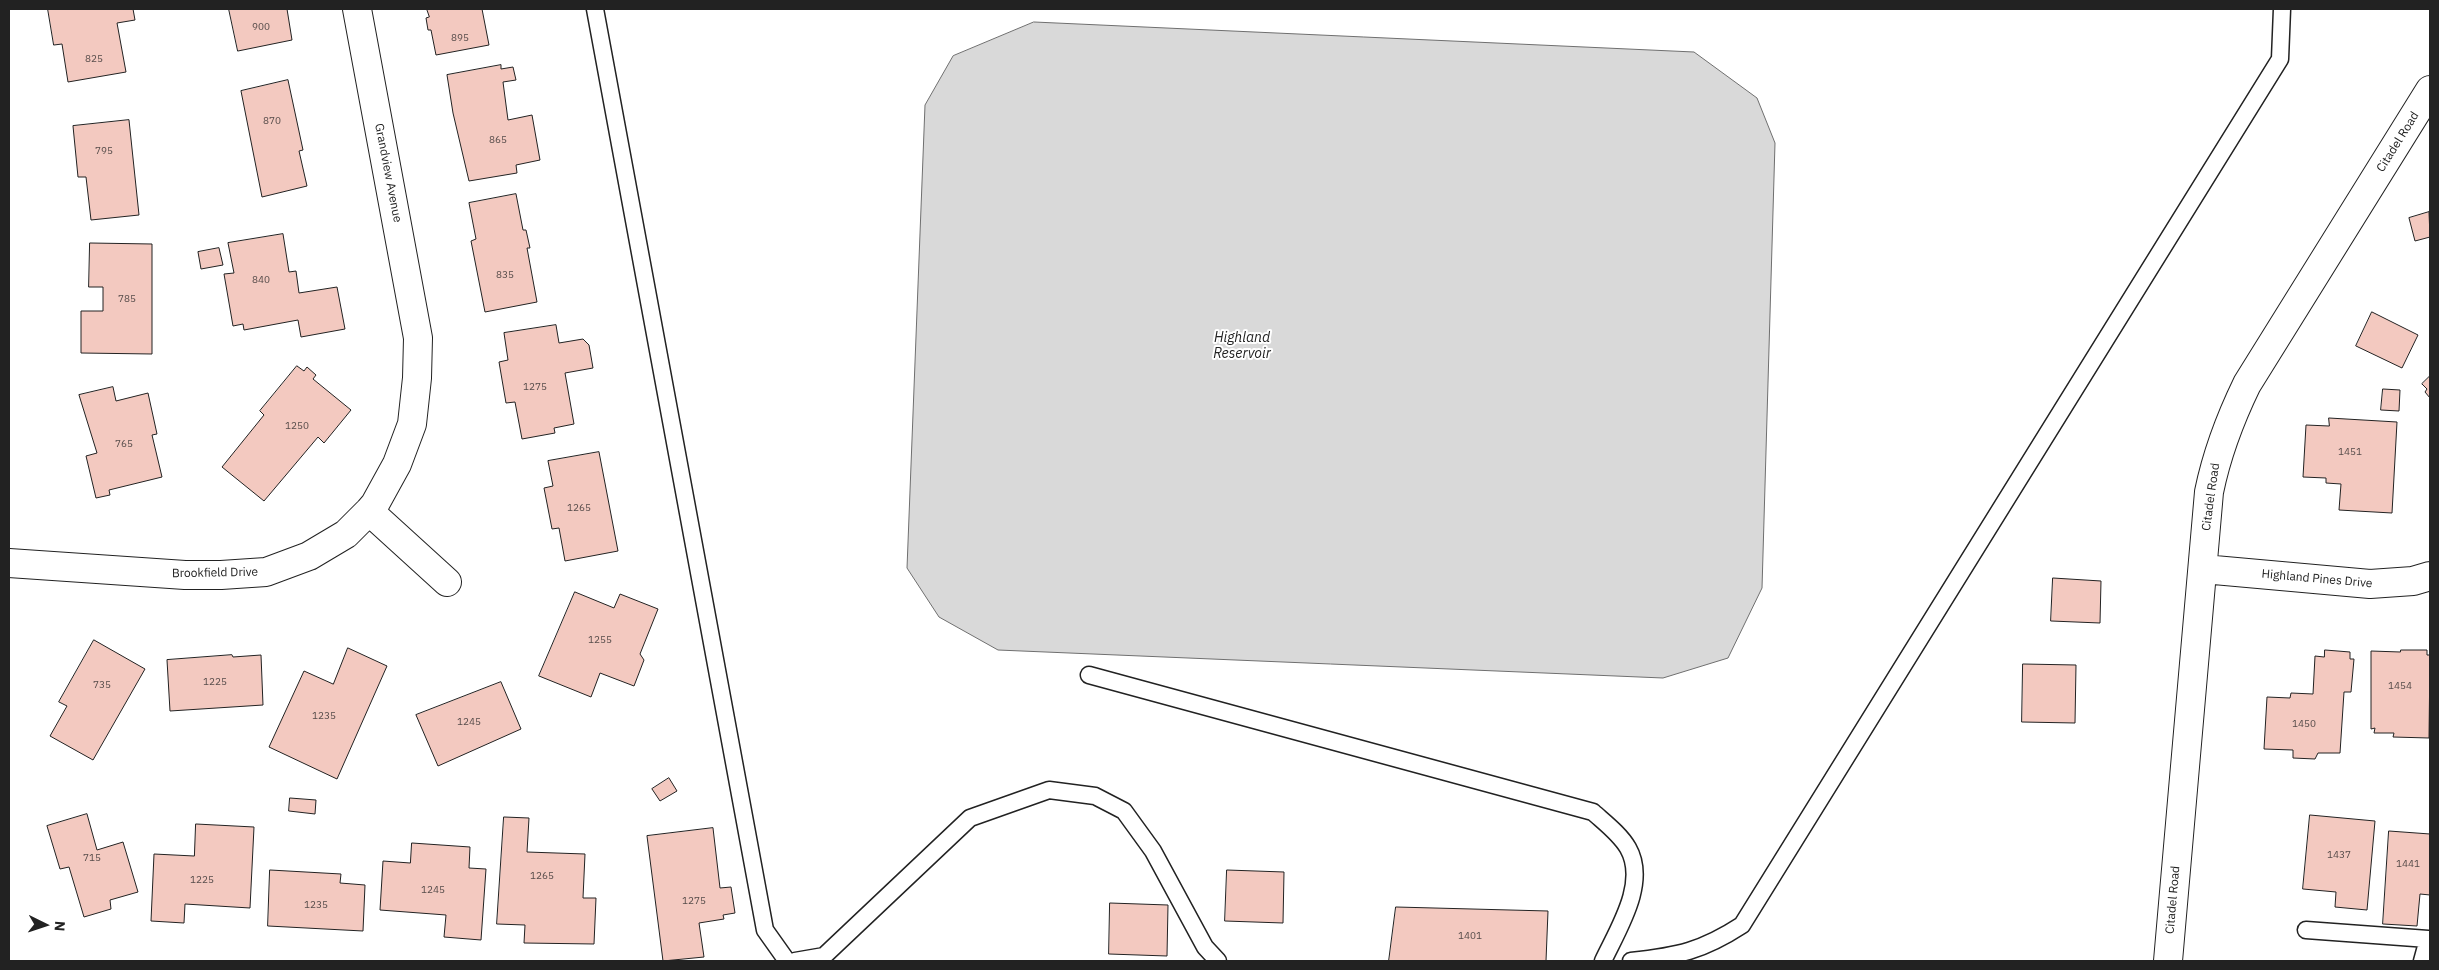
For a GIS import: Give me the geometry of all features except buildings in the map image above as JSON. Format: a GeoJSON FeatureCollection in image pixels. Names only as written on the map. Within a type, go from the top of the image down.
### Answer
{"type":"FeatureCollection","features":[{"type":"Feature","properties":{"kind":"street","name":"Grandview Avenue"},"geometry":{"type":"LineString","coordinates":[[357,9],[418,338]]}},
{"type":"Feature","properties":{"kind":"street","name":"Citadel Road"},"geometry":{"type":"LineString","coordinates":[[2168,961],[2209,492],[2216,459],[2229,422],[2247,384],[2430,90]]}},
{"type":"Feature","properties":{"kind":"street","name":"Brookfield Drive"},"geometry":{"type":"LineString","coordinates":[[9,564],[185,575],[266,572],[309,556],[346,534],[369,511],[398,464],[412,424],[417,378],[418,338]]}},
{"type":"Feature","properties":{"kind":"street"},"geometry":{"type":"LineString","coordinates":[[369,511],[447,582]]}},
{"type":"Feature","properties":{"kind":"street","name":"Highland Pines Drive"},"geometry":{"type":"LineString","coordinates":[[2203,569],[2370,584],[2413,581],[2430,576]]}},
{"type":"Feature","properties":{"kind":"lane"},"geometry":{"type":"LineString","coordinates":[[595,9],[765,930],[787,961]]}},
{"type":"Feature","properties":{"kind":"lane"},"geometry":{"type":"LineString","coordinates":[[1631,961],[1672,957],[1714,943],[1742,925],[2280,59],[2282,9]]}},
{"type":"Feature","properties":{"kind":"lane"},"geometry":{"type":"LineString","coordinates":[[1089,675],[1593,812],[1628,848],[1636,880],[1627,910],[1603,961]]}},
{"type":"Feature","properties":{"kind":"lane"},"geometry":{"type":"LineString","coordinates":[[795,961],[824,956],[970,818],[1049,790],[1094,796],[1124,811],[1153,851],[1205,947],[1218,961]]}},
{"type":"Feature","properties":{"kind":"lane"},"geometry":{"type":"LineString","coordinates":[[2306,930],[2428,939],[2422,961]]}},
{"type":"Feature","properties":{"kind":"water","name":"Highland Reservoir"},"geometry":{"type":"Polygon","coordinates":[[[1034,22],[1694,52],[1757,98],[1775,143],[1762,588],[1728,658],[1663,678],[998,650],[939,617],[907,568],[925,105],[953,56],[1034,22]]]}}]}
